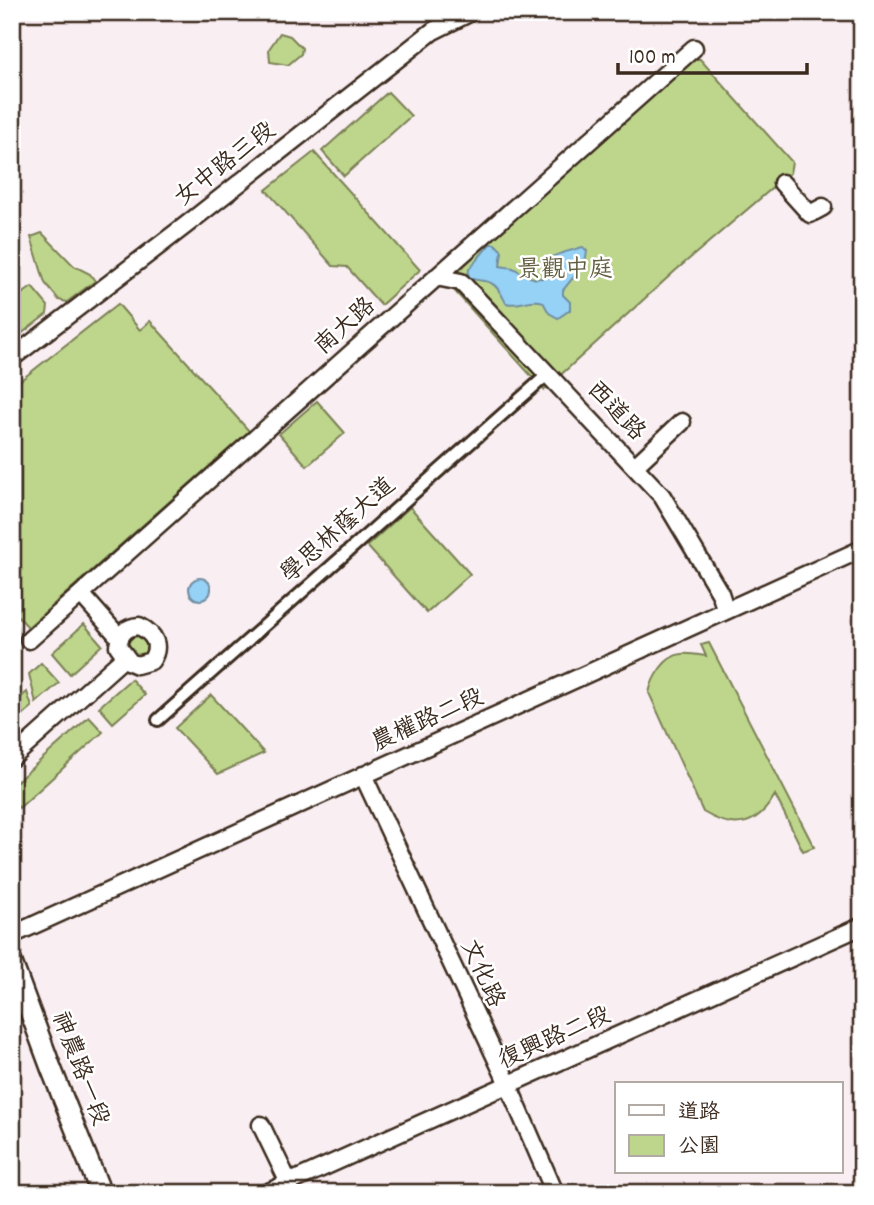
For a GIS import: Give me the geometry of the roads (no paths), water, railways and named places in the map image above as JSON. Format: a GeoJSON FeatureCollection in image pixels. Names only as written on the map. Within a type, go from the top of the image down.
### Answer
{"type":"FeatureCollection","features":[{"type":"Feature","properties":{"kind":"street","name":"女中路三段"},"geometry":{"type":"LineString","coordinates":[[12,358],[433,31],[471,12]]}},
{"type":"Feature","properties":{"kind":"street","name":"南大路"},"geometry":{"type":"LineString","coordinates":[[29,640],[694,48]]}},
{"type":"Feature","properties":{"kind":"street"},"geometry":{"type":"LineString","coordinates":[[782,183],[810,214],[823,207]]}},
{"type":"Feature","properties":{"kind":"street","name":"西道路"},"geometry":{"type":"LineString","coordinates":[[436,277],[461,282],[636,466],[662,496],[720,593],[726,611]]}},
{"type":"Feature","properties":{"kind":"street","name":"學思林蔭大道"},"geometry":{"type":"LineString","coordinates":[[158,720],[548,374]]}},
{"type":"Feature","properties":{"kind":"street"},"geometry":{"type":"LineString","coordinates":[[636,466],[682,422]]}},
{"type":"Feature","properties":{"kind":"street","name":"農權路二段"},"geometry":{"type":"LineString","coordinates":[[12,934],[862,549]]}},
{"type":"Feature","properties":{"kind":"street"},"geometry":{"type":"LineString","coordinates":[[81,594],[119,637]]}},
{"type":"Feature","properties":{"kind":"street"},"geometry":{"type":"LineString","coordinates":[[132,627],[146,629],[156,641],[156,654],[144,664],[137,665],[125,657],[118,646],[119,637],[132,627]]}},
{"type":"Feature","properties":{"kind":"street"},"geometry":{"type":"LineString","coordinates":[[12,758],[125,657]]}},
{"type":"Feature","properties":{"kind":"street","name":"文化路"},"geometry":{"type":"LineString","coordinates":[[363,775],[555,1193]]}},
{"type":"Feature","properties":{"kind":"street","name":"復興路二段"},"geometry":{"type":"LineString","coordinates":[[266,1193],[862,926]]}},
{"type":"Feature","properties":{"kind":"street","name":"神農路一段"},"geometry":{"type":"LineString","coordinates":[[12,963],[101,1193]]}},
{"type":"Feature","properties":{"kind":"street"},"geometry":{"type":"LineString","coordinates":[[261,1125],[289,1182]]}},
{"type":"Feature","properties":{"kind":"water"},"geometry":{"type":"Polygon","coordinates":[[[490,244],[495,244],[502,251],[500,266],[513,268],[538,279],[548,276],[552,270],[552,257],[583,247],[587,251],[585,263],[563,290],[563,295],[570,302],[570,310],[558,318],[549,313],[543,302],[506,303],[494,285],[468,277],[469,269],[490,244]]]}},
{"type":"Feature","properties":{"kind":"water"},"geometry":{"type":"Polygon","coordinates":[[[200,578],[210,585],[211,589],[204,599],[200,600],[190,593],[189,589],[196,579],[200,578]]]}},
{"type":"Feature","properties":{"kind":"park label","name":"景觀中庭"},"geometry":{"type":"Point","coordinates":[565,271]}}]}
